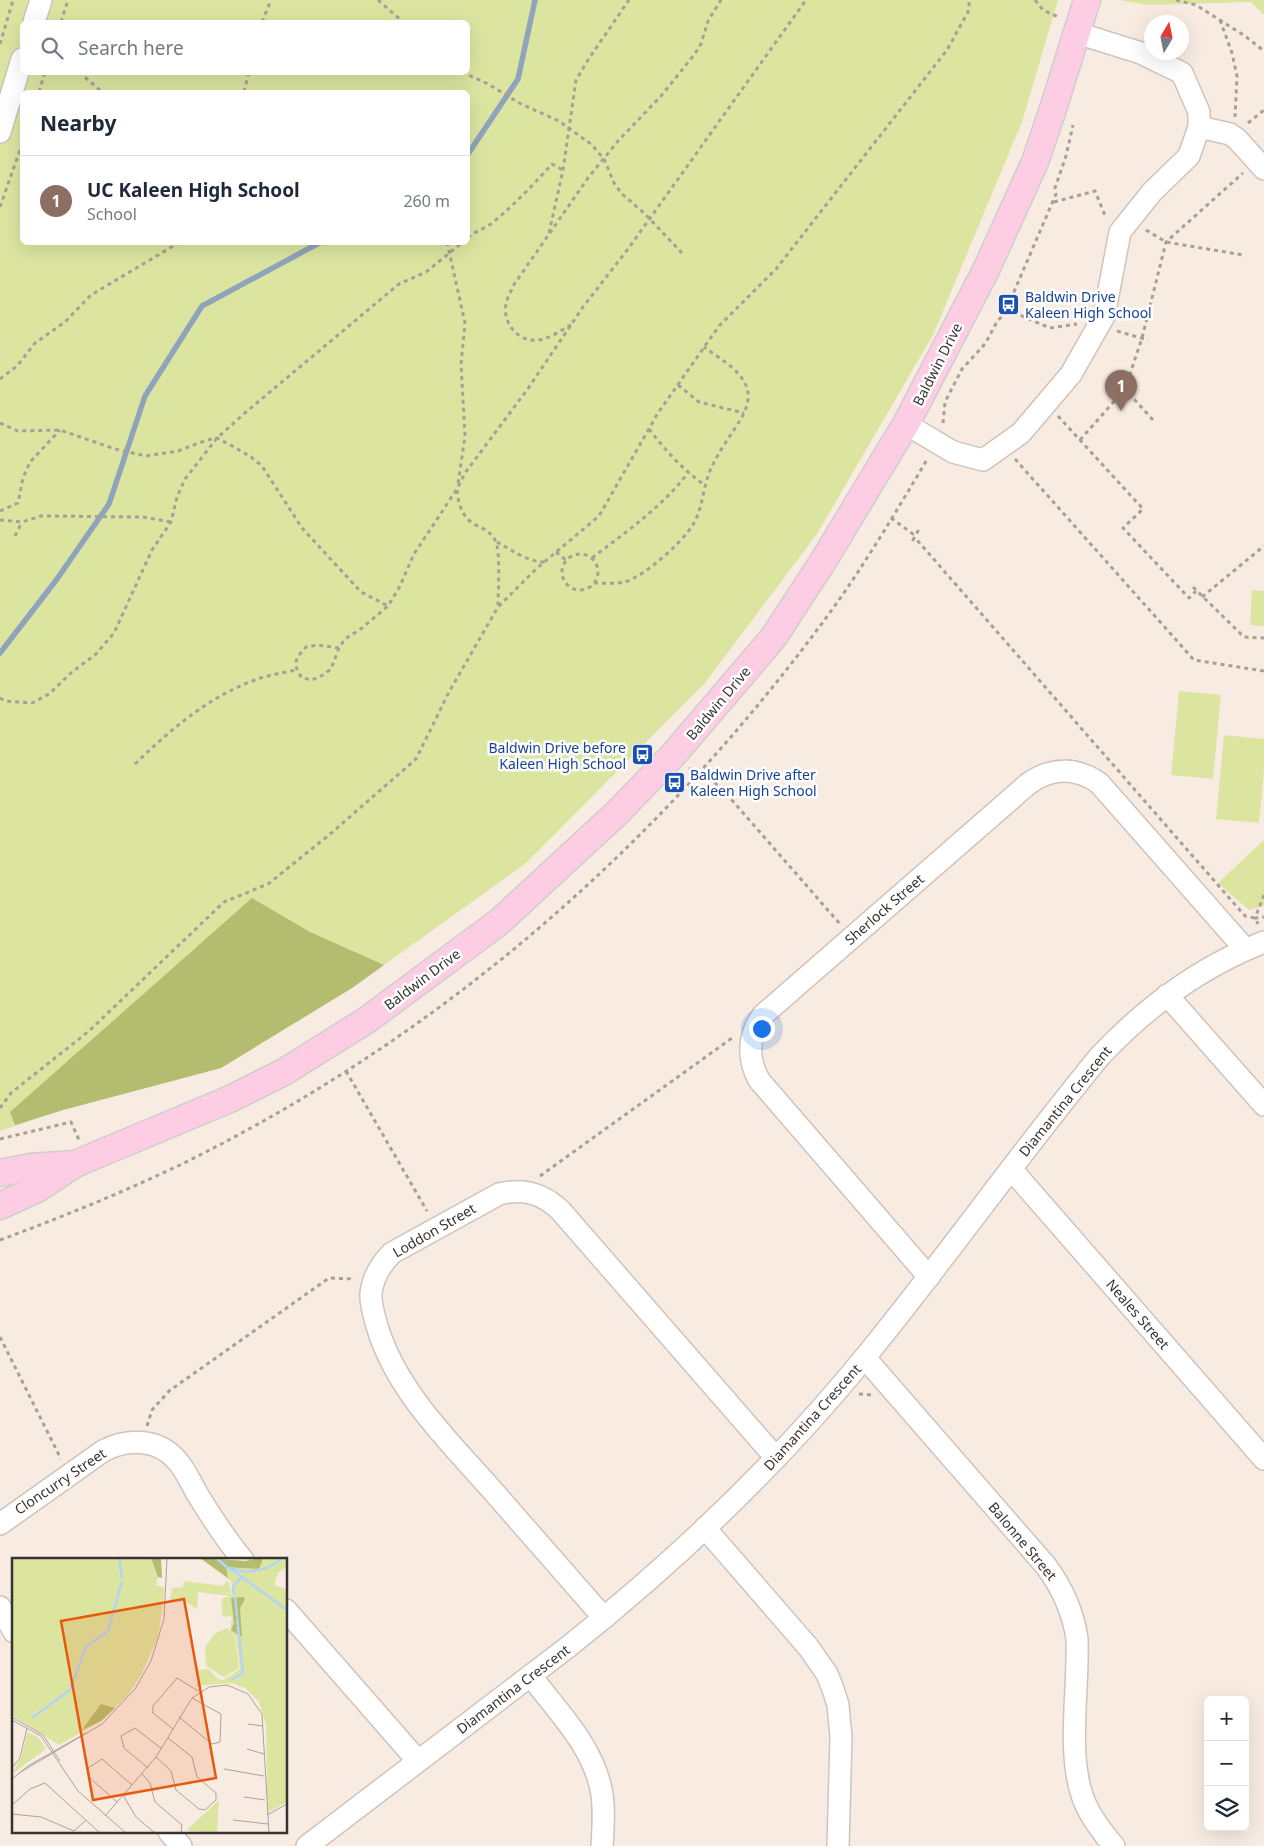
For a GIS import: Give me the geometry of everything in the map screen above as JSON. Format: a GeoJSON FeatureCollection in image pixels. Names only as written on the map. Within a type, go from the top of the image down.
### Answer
{"type":"FeatureCollection","features":[{"type":"Feature","properties":{"kind":"main road","name":"Baldwin Drive"},"geometry":{"type":"LineString","coordinates":[[0,1206],[39,1188],[82,1161],[230,1099],[284,1072],[367,1020],[499,922],[617,813],[674,754],[773,638],[822,563],[906,424],[986,270],[1035,162],[1087,0]]}},
{"type":"Feature","properties":{"kind":"main road","name":"Baldwin Drive"},"geometry":{"type":"LineString","coordinates":[[0,1173],[30,1167],[82,1161]]}},
{"type":"Feature","properties":{"kind":"street"},"geometry":{"type":"LineString","coordinates":[[35,20],[40,0]]}},
{"type":"Feature","properties":{"kind":"street"},"geometry":{"type":"LineString","coordinates":[[906,424],[953,452],[983,460],[1021,433],[1071,374],[1104,316],[1120,232],[1152,192],[1189,156],[1199,127],[1199,112],[1182,73],[1141,53],[1077,33]]}},
{"type":"Feature","properties":{"kind":"street"},"geometry":{"type":"LineString","coordinates":[[0,132],[20,66]]}},
{"type":"Feature","properties":{"kind":"street"},"geometry":{"type":"LineString","coordinates":[[1199,127],[1230,134],[1237,138],[1260,165]]}},
{"type":"Feature","properties":{"kind":"street","name":"Sherlock Street"},"geometry":{"type":"LineString","coordinates":[[929,1277],[764,1088],[755,1073],[750,1056],[752,1038],[758,1022],[770,1009],[1028,784],[1044,774],[1063,770],[1091,777],[1106,789],[1257,941]]}},
{"type":"Feature","properties":{"kind":"street","name":"Diamantina Crescent"},"geometry":{"type":"LineString","coordinates":[[307,1846],[531,1676],[604,1618],[705,1528],[776,1458],[865,1358],[1100,1056],[1143,1014],[1167,995],[1212,966],[1257,941]]}},
{"type":"Feature","properties":{"kind":"street"},"geometry":{"type":"LineString","coordinates":[[1167,995],[1264,1105]]}},
{"type":"Feature","properties":{"kind":"street","name":"Neales Street"},"geometry":{"type":"LineString","coordinates":[[1011,1169],[1264,1459]]}},
{"type":"Feature","properties":{"kind":"street","name":"Loddon Street"},"geometry":{"type":"LineString","coordinates":[[604,1618],[413,1397],[400,1377],[380,1334],[373,1311],[372,1290],[376,1275],[385,1260],[400,1248],[499,1194],[518,1191],[545,1198],[560,1210],[776,1458]]}},
{"type":"Feature","properties":{"kind":"street","name":"Balonne Street"},"geometry":{"type":"LineString","coordinates":[[865,1358],[1046,1566],[1064,1593],[1075,1623],[1077,1639],[1075,1748],[1078,1780],[1088,1810],[1114,1846]]}},
{"type":"Feature","properties":{"kind":"street","name":"Cloncurry Street"},"geometry":{"type":"LineString","coordinates":[[0,1524],[111,1446],[130,1442],[142,1442],[157,1446],[180,1463],[215,1522],[242,1558]]}},
{"type":"Feature","properties":{"kind":"street"},"geometry":{"type":"LineString","coordinates":[[705,1528],[809,1648],[823,1668],[833,1689],[838,1705],[841,1737],[838,1846]]}},
{"type":"Feature","properties":{"kind":"street"},"geometry":{"type":"LineString","coordinates":[[0,1607],[12,1628]]}},
{"type":"Feature","properties":{"kind":"street"},"geometry":{"type":"LineString","coordinates":[[288,1612],[418,1761]]}},
{"type":"Feature","properties":{"kind":"street"},"geometry":{"type":"LineString","coordinates":[[531,1676],[577,1737],[592,1762],[603,1804],[602,1846]]}},
{"type":"Feature","properties":{"kind":"street"},"geometry":{"type":"LineString","coordinates":[[171,1834],[181,1846]]}},
{"type":"Feature","properties":{"kind":"path"},"geometry":{"type":"LineString","coordinates":[[0,44],[13,0]]}},
{"type":"Feature","properties":{"kind":"path"},"geometry":{"type":"LineString","coordinates":[[62,20],[68,0]]}},
{"type":"Feature","properties":{"kind":"path"},"geometry":{"type":"LineString","coordinates":[[263,20],[271,0]]}},
{"type":"Feature","properties":{"kind":"path"},"geometry":{"type":"LineString","coordinates":[[378,0],[401,20]]}},
{"type":"Feature","properties":{"kind":"path"},"geometry":{"type":"LineString","coordinates":[[548,236],[563,170],[576,80],[629,0]]}},
{"type":"Feature","properties":{"kind":"path"},"geometry":{"type":"LineString","coordinates":[[571,324],[547,338],[527,339],[517,335],[507,320],[505,311],[513,286],[604,159],[661,96],[694,55],[701,44],[708,21],[721,0]]}},
{"type":"Feature","properties":{"kind":"path"},"geometry":{"type":"LineString","coordinates":[[339,648],[306,647],[296,661],[296,670],[302,678],[312,680],[323,675],[331,669],[339,648],[345,639],[362,628],[388,606],[399,588],[414,554],[456,490],[464,473],[527,390],[571,324],[649,220],[806,0]]}},
{"type":"Feature","properties":{"kind":"path"},"geometry":{"type":"LineString","coordinates":[[0,1108],[11,1093],[89,1031],[224,902],[268,884],[329,835],[416,759],[449,692],[498,607],[556,552],[599,516],[649,429],[719,326],[776,269],[946,50],[969,10],[970,0]]}},
{"type":"Feature","properties":{"kind":"path"},"geometry":{"type":"LineString","coordinates":[[1035,0],[1049,14],[1058,17],[1060,12]]}},
{"type":"Feature","properties":{"kind":"path"},"geometry":{"type":"LineString","coordinates":[[1176,0],[1196,4],[1245,36],[1264,51]]}},
{"type":"Feature","properties":{"kind":"path"},"geometry":{"type":"LineString","coordinates":[[1196,4],[1201,0]]}},
{"type":"Feature","properties":{"kind":"path"},"geometry":{"type":"LineString","coordinates":[[1220,20],[1232,53],[1237,76],[1236,106],[1230,134]]}},
{"type":"Feature","properties":{"kind":"path"},"geometry":{"type":"LineString","coordinates":[[40,90],[44,75]]}},
{"type":"Feature","properties":{"kind":"path"},"geometry":{"type":"LineString","coordinates":[[82,75],[100,90]]}},
{"type":"Feature","properties":{"kind":"path"},"geometry":{"type":"LineString","coordinates":[[244,90],[248,75]]}},
{"type":"Feature","properties":{"kind":"path"},"geometry":{"type":"LineString","coordinates":[[468,75],[522,104],[559,121],[591,144],[604,159],[614,183],[622,194],[683,254]]}},
{"type":"Feature","properties":{"kind":"path"},"geometry":{"type":"LineString","coordinates":[[0,1240],[78,1211],[182,1164],[232,1138],[346,1071],[460,992],[542,926],[611,864],[702,771],[748,718],[821,625],[859,569],[929,456],[933,454],[942,456],[952,434],[944,427],[942,421],[945,402],[962,369],[985,344],[998,320],[1004,315],[1056,194],[1055,188],[1066,156],[1074,121]]}},
{"type":"Feature","properties":{"kind":"path"},"geometry":{"type":"LineString","coordinates":[[0,207],[20,150]]}},
{"type":"Feature","properties":{"kind":"path"},"geometry":{"type":"LineString","coordinates":[[470,237],[510,207],[531,188],[552,164],[563,170]]}},
{"type":"Feature","properties":{"kind":"path"},"geometry":{"type":"LineString","coordinates":[[1080,440],[1125,389],[1142,338],[1166,242],[1260,165]]}},
{"type":"Feature","properties":{"kind":"path"},"geometry":{"type":"LineString","coordinates":[[1053,202],[1095,191],[1106,218],[1114,218]]}},
{"type":"Feature","properties":{"kind":"path"},"geometry":{"type":"LineString","coordinates":[[1139,226],[1166,242],[1243,256]]}},
{"type":"Feature","properties":{"kind":"path"},"geometry":{"type":"LineString","coordinates":[[0,379],[17,366],[35,343],[65,322],[92,295],[176,245]]}},
{"type":"Feature","properties":{"kind":"path"},"geometry":{"type":"LineString","coordinates":[[448,245],[465,323],[461,364],[465,436],[456,490],[458,502],[464,514],[473,524],[488,531],[496,541],[536,562],[545,562]]}},
{"type":"Feature","properties":{"kind":"path"},"geometry":{"type":"LineString","coordinates":[[0,698],[6,701],[32,703],[49,694],[72,672],[96,654],[114,633],[152,550],[172,522],[177,497],[185,479],[217,438],[399,284],[426,272],[459,245]]}},
{"type":"Feature","properties":{"kind":"path"},"geometry":{"type":"LineString","coordinates":[[594,583],[598,567],[592,558],[576,554],[566,561],[563,572],[567,584],[578,589],[584,589],[594,583],[623,582],[635,577],[656,561],[681,539],[694,523],[703,500],[708,476],[748,406],[749,392],[746,383],[737,373],[704,347]]}},
{"type":"Feature","properties":{"kind":"path"},"geometry":{"type":"LineString","coordinates":[[678,384],[699,402],[744,413]]}},
{"type":"Feature","properties":{"kind":"path"},"geometry":{"type":"LineString","coordinates":[[1125,389],[1153,420]]}},
{"type":"Feature","properties":{"kind":"path"},"geometry":{"type":"LineString","coordinates":[[1046,403],[1143,509],[1123,528],[1189,598],[1196,591]]}},
{"type":"Feature","properties":{"kind":"path"},"geometry":{"type":"LineString","coordinates":[[0,423],[18,431],[60,430],[115,449],[146,456],[178,451],[217,438],[234,446],[262,466],[302,528],[360,592],[388,606]]}},
{"type":"Feature","properties":{"kind":"path"},"geometry":{"type":"LineString","coordinates":[[649,429],[665,450],[688,473],[706,486]]}},
{"type":"Feature","properties":{"kind":"path"},"geometry":{"type":"LineString","coordinates":[[0,511],[18,503],[23,478],[30,462],[60,430]]}},
{"type":"Feature","properties":{"kind":"path"},"geometry":{"type":"LineString","coordinates":[[1003,445],[1194,660],[1264,671]]}},
{"type":"Feature","properties":{"kind":"path"},"geometry":{"type":"LineString","coordinates":[[592,558],[654,510],[673,492],[688,473]]}},
{"type":"Feature","properties":{"kind":"path"},"geometry":{"type":"LineString","coordinates":[[0,520],[22,522],[41,516],[143,517],[172,522]]}},
{"type":"Feature","properties":{"kind":"path"},"geometry":{"type":"LineString","coordinates":[[891,518],[913,534],[918,530],[913,540],[918,540],[1245,916],[1264,917]]}},
{"type":"Feature","properties":{"kind":"path"},"geometry":{"type":"LineString","coordinates":[[15,536],[22,522]]}},
{"type":"Feature","properties":{"kind":"path"},"geometry":{"type":"LineString","coordinates":[[496,541],[498,554],[498,607]]}},
{"type":"Feature","properties":{"kind":"path"},"geometry":{"type":"LineString","coordinates":[[1202,597],[1264,546]]}},
{"type":"Feature","properties":{"kind":"path"},"geometry":{"type":"LineString","coordinates":[[556,552],[566,561]]}},
{"type":"Feature","properties":{"kind":"path"},"geometry":{"type":"LineString","coordinates":[[1193,587],[1244,637],[1264,638]]}},
{"type":"Feature","properties":{"kind":"path"},"geometry":{"type":"LineString","coordinates":[[136,764],[157,742],[200,708],[254,680],[296,670]]}},
{"type":"Feature","properties":{"kind":"path"},"geometry":{"type":"LineString","coordinates":[[674,754],[695,773],[702,771]]}},
{"type":"Feature","properties":{"kind":"path"},"geometry":{"type":"LineString","coordinates":[[702,771],[724,791],[852,937]]}},
{"type":"Feature","properties":{"kind":"path"},"geometry":{"type":"LineString","coordinates":[[1257,941],[1255,918],[1264,895]]}},
{"type":"Feature","properties":{"kind":"path"},"geometry":{"type":"LineString","coordinates":[[527,1192],[534,1181],[730,1039],[742,1034],[752,1038]]}},
{"type":"Feature","properties":{"kind":"path"},"geometry":{"type":"LineString","coordinates":[[346,1071],[437,1228]]}},
{"type":"Feature","properties":{"kind":"path"},"geometry":{"type":"LineString","coordinates":[[0,1139],[71,1122],[82,1161]]}},
{"type":"Feature","properties":{"kind":"path"},"geometry":{"type":"LineString","coordinates":[[142,1442],[152,1410],[169,1392],[329,1278],[359,1279],[372,1290]]}},
{"type":"Feature","properties":{"kind":"path"},"geometry":{"type":"LineString","coordinates":[[0,1338],[69,1475]]}},
{"type":"Feature","properties":{"kind":"green space"},"geometry":{"type":"Polygon","coordinates":[[[0,0],[1058,0],[1022,122],[933,335],[817,534],[705,683],[525,864],[352,988],[221,1068],[63,1110],[0,1131],[0,0]]]}},
{"type":"Feature","properties":{"kind":"green space"},"geometry":{"type":"Polygon","coordinates":[[[1119,0],[1264,0],[1264,15],[1251,2],[1148,5],[1119,0]]]}},
{"type":"Feature","properties":{"kind":"green space"},"geometry":{"type":"Polygon","coordinates":[[[1252,590],[1264,591],[1264,626],[1250,625],[1252,590]]]}},
{"type":"Feature","properties":{"kind":"green space"},"geometry":{"type":"Polygon","coordinates":[[[1179,691],[1221,695],[1213,779],[1171,775],[1179,691]]]}},
{"type":"Feature","properties":{"kind":"green space"},"geometry":{"type":"Polygon","coordinates":[[[1224,735],[1264,739],[1264,770],[1259,823],[1216,819],[1224,735]]]}},
{"type":"Feature","properties":{"kind":"green space"},"geometry":{"type":"Polygon","coordinates":[[[1264,840],[1264,906],[1249,910],[1218,883],[1264,840]]]}},
{"type":"Feature","properties":{"kind":"green space"},"geometry":{"type":"Polygon","coordinates":[[[252,898],[310,932],[384,965],[352,988],[221,1068],[63,1110],[15,1125],[10,1112],[252,898]]]}},
{"type":"Feature","properties":{"kind":"waterway"},"geometry":{"type":"LineString","coordinates":[[470,151],[518,79],[535,0]]}},
{"type":"Feature","properties":{"kind":"waterway"},"geometry":{"type":"LineString","coordinates":[[0,653],[57,579],[109,504],[145,396],[202,306],[315,245]]}},
{"type":"Feature","properties":{"kind":"place","name":"Baldwin Drive Kaleen High School"},"geometry":{"type":"Point","coordinates":[1009,304]}},
{"type":"Feature","properties":{"kind":"place","name":"UC Kaleen High School"},"geometry":{"type":"Point","coordinates":[1121,411]}},
{"type":"Feature","properties":{"kind":"place","name":"Baldwin Drive before Kaleen High School"},"geometry":{"type":"Point","coordinates":[642,755]}},
{"type":"Feature","properties":{"kind":"place","name":"Baldwin Drive after Kaleen High School"},"geometry":{"type":"Point","coordinates":[674,782]}}]}
